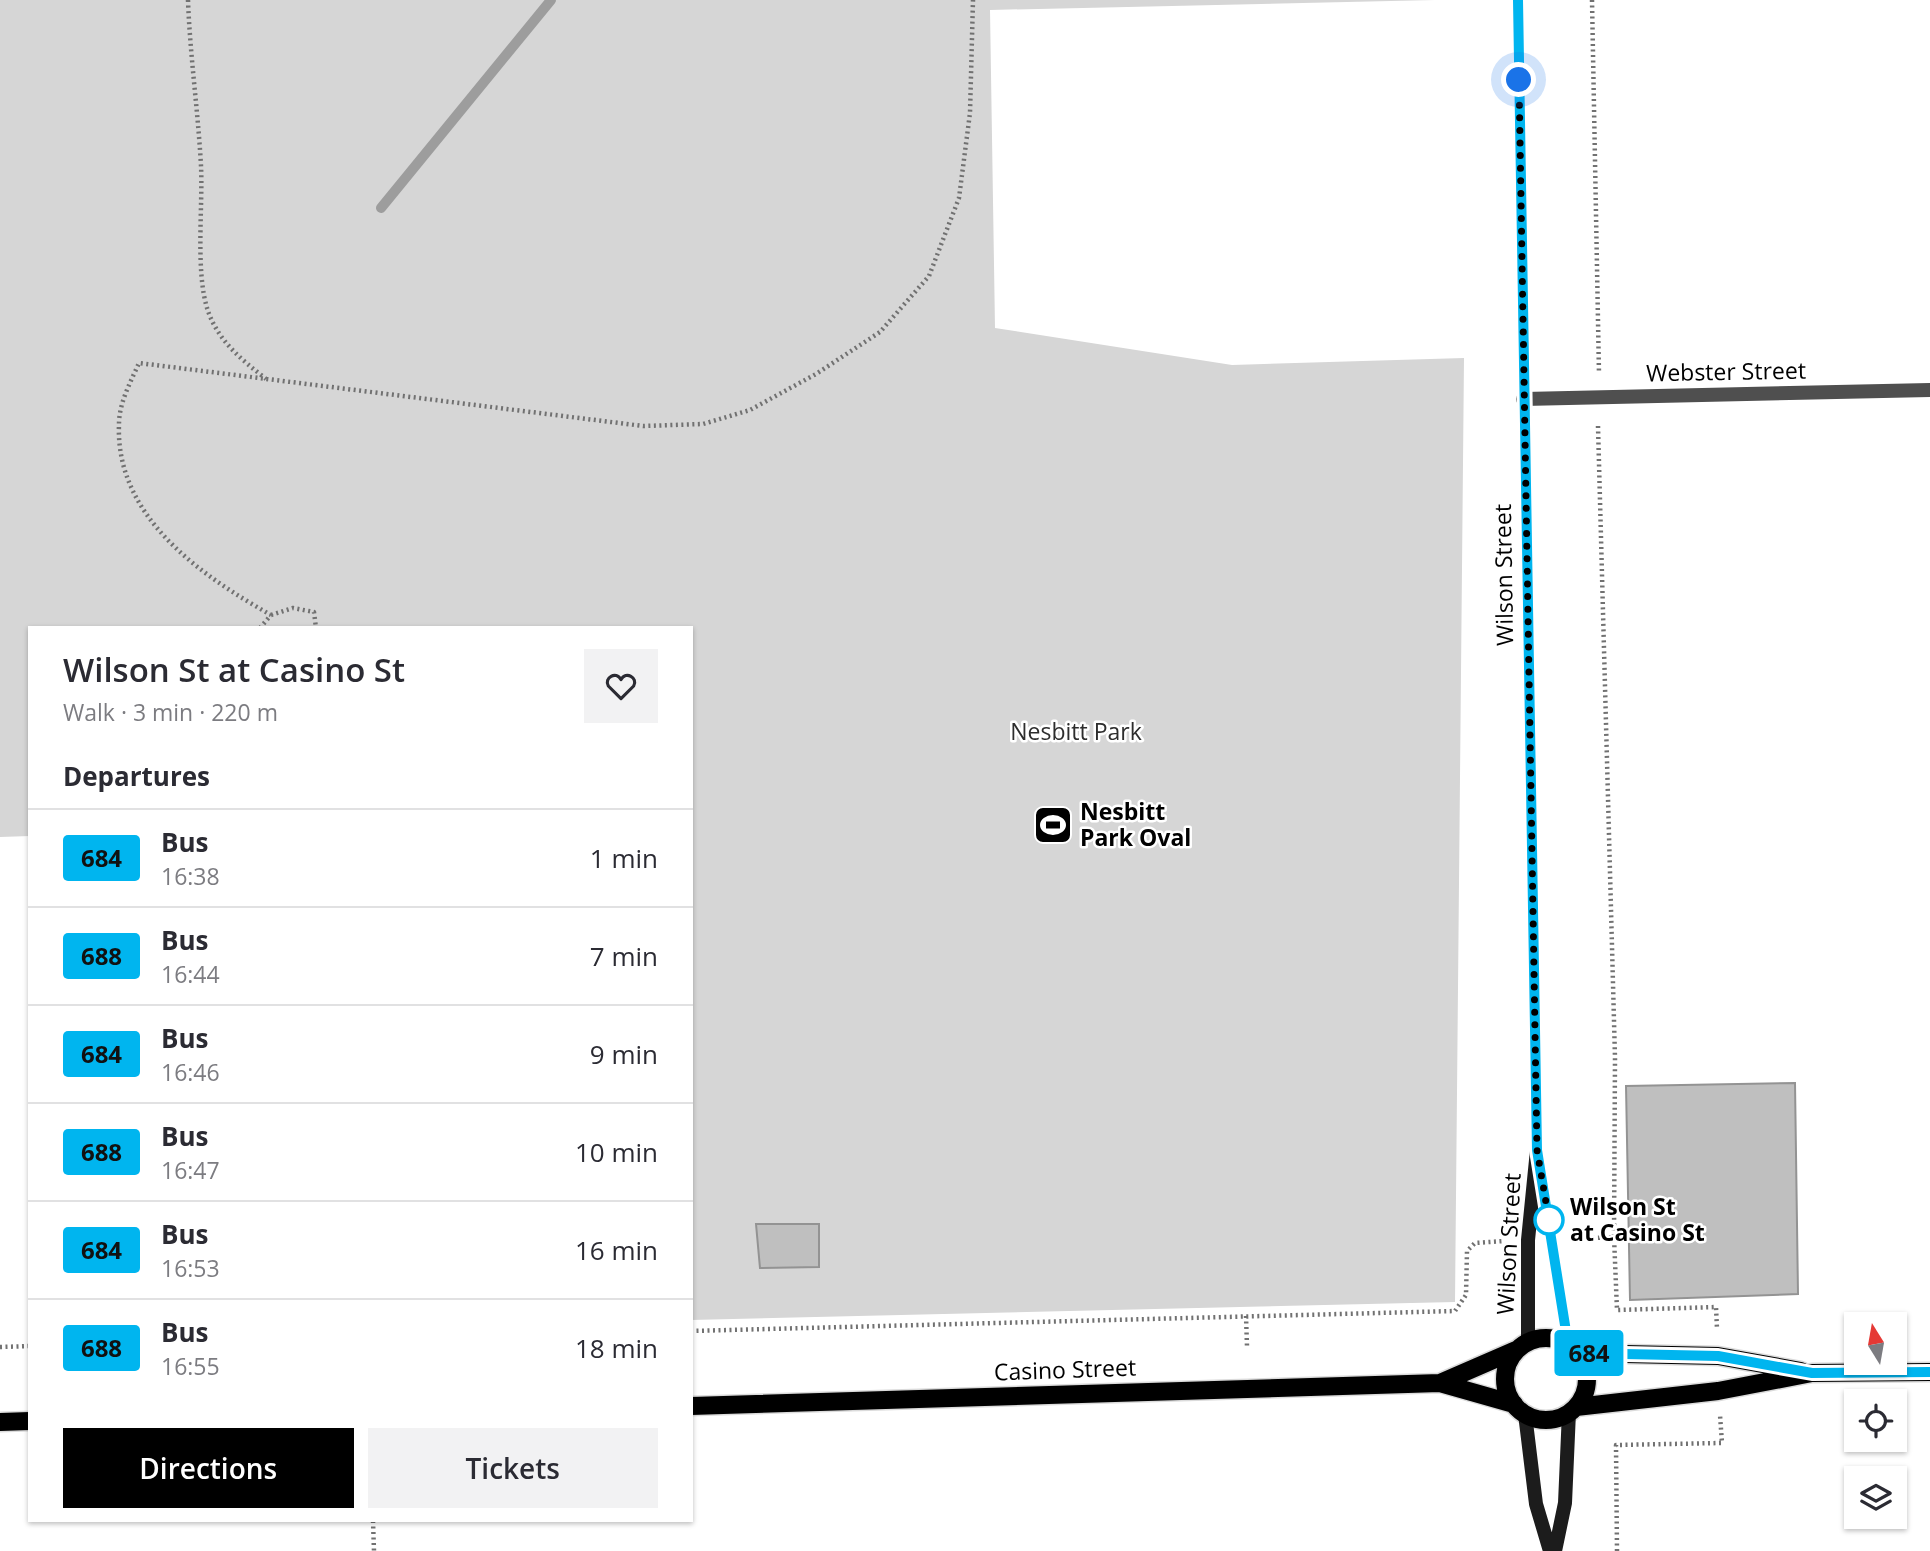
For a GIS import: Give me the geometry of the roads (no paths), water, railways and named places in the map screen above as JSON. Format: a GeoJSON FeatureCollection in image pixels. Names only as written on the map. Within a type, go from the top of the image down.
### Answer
{"type":"FeatureCollection","features":[{"type":"Feature","properties":{"kind":"main road"},"geometry":{"type":"LineString","coordinates":[[1812,1373],[1718,1356],[1573,1348],[1555,1339],[1541,1338],[1522,1346],[1509,1360],[1505,1383],[1519,1409],[1547,1419],[1572,1410],[1718,1391],[1812,1373],[1930,1372]]}},
{"type":"Feature","properties":{"kind":"main road","name":"Casino Street"},"geometry":{"type":"LineString","coordinates":[[1440,1383],[1522,1346]]}},
{"type":"Feature","properties":{"kind":"main road"},"geometry":{"type":"LineString","coordinates":[[1572,1410],[1583,1397],[1587,1374],[1573,1348]]}},
{"type":"Feature","properties":{"kind":"main road","name":"Casino Street"},"geometry":{"type":"LineString","coordinates":[[693,1406],[1440,1383],[1519,1409]]}},
{"type":"Feature","properties":{"kind":"main road"},"geometry":{"type":"LineString","coordinates":[[0,1422],[28,1421]]}},
{"type":"Feature","properties":{"kind":"street","name":"Wilson Street"},"geometry":{"type":"LineString","coordinates":[[1518,0],[1537,1150],[1528,1240],[1522,1346]]}},
{"type":"Feature","properties":{"kind":"street","name":"Webster Street"},"geometry":{"type":"LineString","coordinates":[[1523,398],[1930,390]]}},
{"type":"Feature","properties":{"kind":"street","name":"Wilson Street"},"geometry":{"type":"LineString","coordinates":[[1537,1150],[1573,1348]]}},
{"type":"Feature","properties":{"kind":"street"},"geometry":{"type":"LineString","coordinates":[[1519,1409],[1536,1504],[1552,1551]]}},
{"type":"Feature","properties":{"kind":"street"},"geometry":{"type":"LineString","coordinates":[[1552,1551],[1565,1503],[1572,1410]]}},
{"type":"Feature","properties":{"kind":"waterway"},"geometry":{"type":"LineString","coordinates":[[381,208],[551,0]]}},
{"type":"Feature","properties":{"kind":"place","name":"Nesbitt Park Oval"},"geometry":{"type":"Point","coordinates":[1053,825]}},
{"type":"Feature","properties":{"kind":"place","name":"Wilson St at Casino St"},"geometry":{"type":"Point","coordinates":[1549,1220]}},
{"type":"Feature","properties":{"kind":"park label","name":"Nesbitt Park"},"geometry":{"type":"Point","coordinates":[1076,732]}}]}
